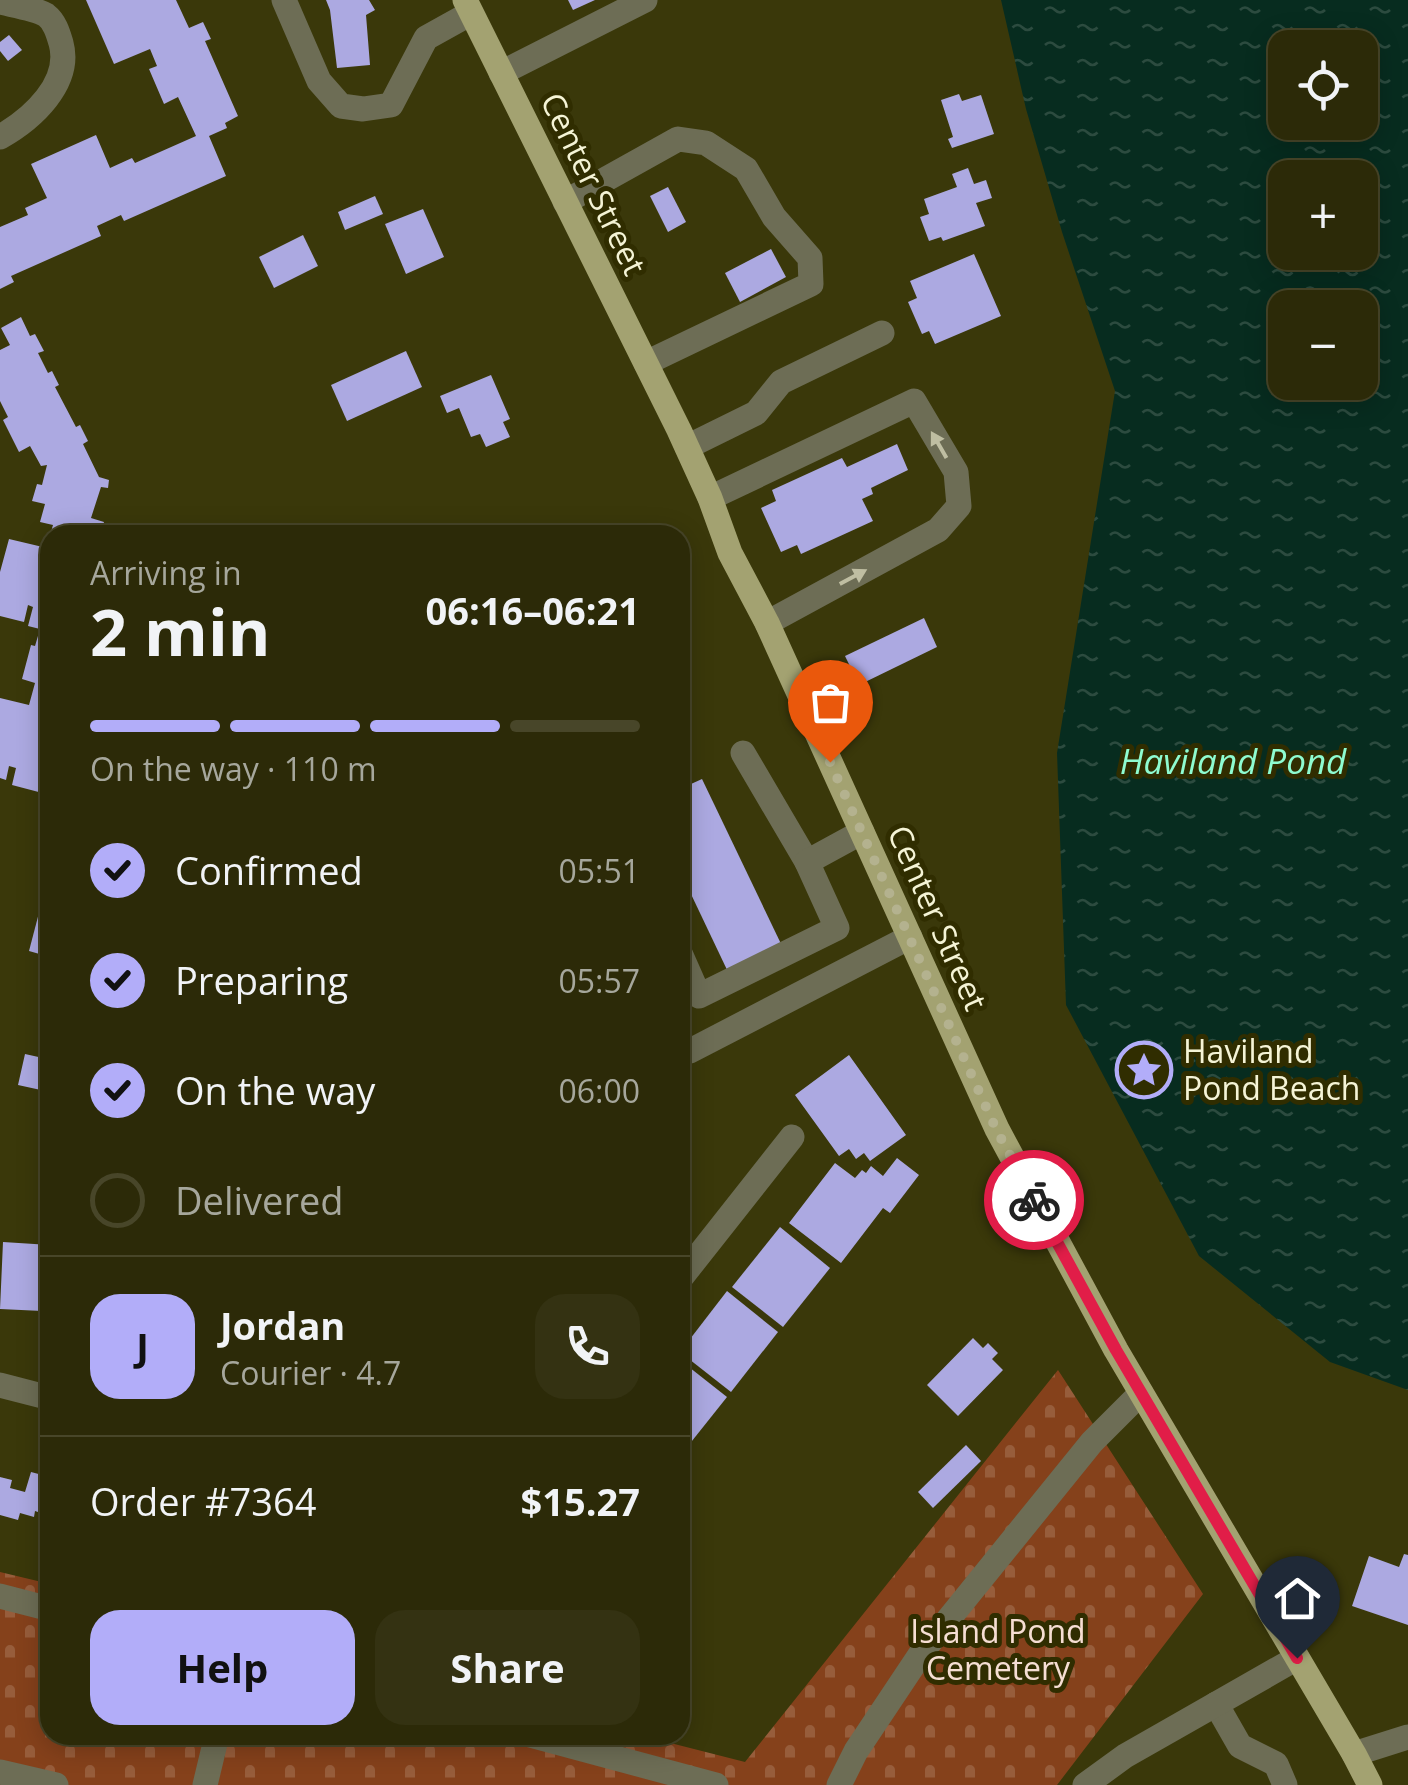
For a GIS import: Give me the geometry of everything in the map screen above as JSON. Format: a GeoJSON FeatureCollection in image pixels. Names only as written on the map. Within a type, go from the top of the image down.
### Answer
{"type":"FeatureCollection","features":[{"type":"Feature","properties":{"kind":"main road","name":"Center Street"},"geometry":{"type":"LineString","coordinates":[[468,6],[687,448],[730,553],[767,623],[996,1129],[1082,1290],[1370,1785]]}},
{"type":"Feature","properties":{"kind":"street"},"geometry":{"type":"LineString","coordinates":[[284,0],[319,81],[341,106],[363,108],[391,106],[426,38],[468,6]]}},
{"type":"Feature","properties":{"kind":"street"},"geometry":{"type":"LineString","coordinates":[[502,73],[645,0]]}},
{"type":"Feature","properties":{"kind":"street"},"geometry":{"type":"LineString","coordinates":[[0,2],[45,14],[57,29],[64,52],[58,79],[42,105],[0,137]]}},
{"type":"Feature","properties":{"kind":"street"},"geometry":{"type":"LineString","coordinates":[[566,202],[678,139],[706,142],[746,169],[774,216],[810,258],[810,284],[646,363]]}},
{"type":"Feature","properties":{"kind":"street"},"geometry":{"type":"LineString","coordinates":[[687,448],[756,413],[780,382],[882,333]]}},
{"type":"Feature","properties":{"kind":"street"},"geometry":{"type":"LineString","coordinates":[[710,498],[914,401],[956,472],[959,506],[938,530],[767,623]]}},
{"type":"Feature","properties":{"kind":"street"},"geometry":{"type":"LineString","coordinates":[[690,976],[699,996],[837,928],[806,862],[743,752]]}},
{"type":"Feature","properties":{"kind":"street"},"geometry":{"type":"LineString","coordinates":[[806,862],[862,832]]}},
{"type":"Feature","properties":{"kind":"street"},"geometry":{"type":"LineString","coordinates":[[690,1051],[910,938]]}},
{"type":"Feature","properties":{"kind":"street"},"geometry":{"type":"LineString","coordinates":[[690,1266],[792,1137]]}},
{"type":"Feature","properties":{"kind":"street"},"geometry":{"type":"LineString","coordinates":[[0,1385],[40,1395]]}},
{"type":"Feature","properties":{"kind":"street"},"geometry":{"type":"LineString","coordinates":[[839,1785],[856,1750],[922,1652],[1092,1442],[1141,1393]]}},
{"type":"Feature","properties":{"kind":"street"},"geometry":{"type":"LineString","coordinates":[[0,1596],[40,1606]]}},
{"type":"Feature","properties":{"kind":"street"},"geometry":{"type":"LineString","coordinates":[[1098,1781],[1124,1756],[1297,1658]]}},
{"type":"Feature","properties":{"kind":"street"},"geometry":{"type":"LineString","coordinates":[[1216,1704],[1240,1746],[1276,1764],[1284,1785]]}},
{"type":"Feature","properties":{"kind":"street"},"geometry":{"type":"LineString","coordinates":[[1354,1754],[1408,1737]]}},
{"type":"Feature","properties":{"kind":"street"},"geometry":{"type":"LineString","coordinates":[[205,1785],[215,1745]]}},
{"type":"Feature","properties":{"kind":"street"},"geometry":{"type":"LineString","coordinates":[[567,1745],[716,1785]]}},
{"type":"Feature","properties":{"kind":"street"},"geometry":{"type":"LineString","coordinates":[[0,1772],[56,1785]]}},
{"type":"Feature","properties":{"kind":"green space","name":"Island Pond Cemetery"},"geometry":{"type":"Polygon","coordinates":[[[1058,1370],[1203,1594],[1057,1785],[0,1785],[0,1572],[40,1582],[40,1745],[678,1745],[745,1762],[1058,1370]]]}},
{"type":"Feature","properties":{"kind":"water","name":"Haviland Pond"},"geometry":{"type":"Polygon","coordinates":[[[1001,0],[1408,0],[1408,1390],[1330,1362],[1199,1256],[1066,1005],[1057,753],[1115,391],[1026,109],[1001,0]]]}},
{"type":"Feature","properties":{"kind":"building"},"geometry":{"type":"Polygon","coordinates":[[[86,0],[176,0],[189,28],[203,22],[211,39],[205,41],[238,116],[225,123],[227,128],[209,136],[226,176],[124,221],[121,215],[97,226],[101,236],[11,276],[14,282],[0,289],[0,227],[28,215],[25,208],[47,198],[31,164],[96,135],[110,168],[132,158],[135,163],[196,136],[178,97],[164,104],[149,69],[157,66],[150,49],[114,64],[86,0]]]}},
{"type":"Feature","properties":{"kind":"building"},"geometry":{"type":"Polygon","coordinates":[[[326,0],[369,0],[375,10],[366,15],[370,65],[337,68],[326,0]]]}},
{"type":"Feature","properties":{"kind":"building"},"geometry":{"type":"Polygon","coordinates":[[[568,0],[595,0],[573,10],[568,0]]]}},
{"type":"Feature","properties":{"kind":"building"},"geometry":{"type":"Polygon","coordinates":[[[9,35],[22,50],[8,61],[0,51],[0,42],[9,35]]]}},
{"type":"Feature","properties":{"kind":"building"},"geometry":{"type":"Polygon","coordinates":[[[959,94],[962,101],[981,95],[994,134],[952,148],[948,139],[953,137],[941,100],[959,94]]]}},
{"type":"Feature","properties":{"kind":"building"},"geometry":{"type":"Polygon","coordinates":[[[968,168],[974,184],[986,180],[992,198],[976,203],[985,226],[943,241],[941,237],[929,241],[920,217],[929,214],[924,199],[957,187],[952,174],[968,168]]]}},
{"type":"Feature","properties":{"kind":"building"},"geometry":{"type":"Polygon","coordinates":[[[668,187],[686,222],[668,232],[650,196],[668,187]]]}},
{"type":"Feature","properties":{"kind":"building"},"geometry":{"type":"Polygon","coordinates":[[[375,196],[383,214],[345,230],[338,212],[375,196]]]}},
{"type":"Feature","properties":{"kind":"building"},"geometry":{"type":"Polygon","coordinates":[[[423,209],[444,257],[406,274],[385,224],[423,209]]]}},
{"type":"Feature","properties":{"kind":"building"},"geometry":{"type":"Polygon","coordinates":[[[303,235],[318,266],[274,288],[259,257],[303,235]]]}},
{"type":"Feature","properties":{"kind":"building"},"geometry":{"type":"Polygon","coordinates":[[[771,249],[786,277],[740,302],[725,273],[771,249]]]}},
{"type":"Feature","properties":{"kind":"building"},"geometry":{"type":"Polygon","coordinates":[[[974,254],[1001,316],[935,344],[929,331],[922,334],[908,302],[917,298],[910,281],[974,254]]]}},
{"type":"Feature","properties":{"kind":"building"},"geometry":{"type":"Polygon","coordinates":[[[21,317],[30,336],[35,334],[44,351],[38,353],[48,373],[52,371],[59,385],[55,387],[76,427],[80,425],[88,441],[83,444],[99,477],[109,480],[108,488],[101,487],[91,518],[104,522],[103,525],[40,522],[45,504],[32,501],[37,484],[42,485],[47,465],[41,466],[30,446],[19,452],[3,420],[8,417],[0,401],[0,350],[10,345],[1,328],[21,317]]]}},
{"type":"Feature","properties":{"kind":"building"},"geometry":{"type":"Polygon","coordinates":[[[406,351],[422,387],[347,421],[331,385],[406,351]]]}},
{"type":"Feature","properties":{"kind":"building"},"geometry":{"type":"Polygon","coordinates":[[[491,375],[510,419],[503,422],[510,437],[486,447],[480,434],[471,437],[459,408],[447,413],[440,396],[491,375]]]}},
{"type":"Feature","properties":{"kind":"building"},"geometry":{"type":"Polygon","coordinates":[[[897,444],[908,470],[871,488],[873,494],[862,499],[873,521],[801,554],[797,545],[781,552],[761,508],[776,501],[772,490],[842,458],[847,467],[897,444]]]}},
{"type":"Feature","properties":{"kind":"building"},"geometry":{"type":"Polygon","coordinates":[[[9,539],[40,546],[40,629],[28,626],[33,607],[28,605],[24,622],[0,616],[0,572],[9,539]]]}},
{"type":"Feature","properties":{"kind":"building"},"geometry":{"type":"Polygon","coordinates":[[[924,618],[937,647],[859,685],[845,656],[924,618]]]}},
{"type":"Feature","properties":{"kind":"building"},"geometry":{"type":"Polygon","coordinates":[[[40,629],[40,792],[12,785],[16,768],[9,766],[6,780],[0,778],[0,698],[29,705],[35,683],[22,679],[31,645],[35,646],[40,629]]]}},
{"type":"Feature","properties":{"kind":"building"},"geometry":{"type":"Polygon","coordinates":[[[702,779],[783,948],[729,974],[690,892],[690,784],[702,779]]]}},
{"type":"Feature","properties":{"kind":"building"},"geometry":{"type":"Polygon","coordinates":[[[40,909],[40,954],[29,951],[40,909]]]}},
{"type":"Feature","properties":{"kind":"building"},"geometry":{"type":"Polygon","coordinates":[[[25,1054],[40,1057],[40,1090],[18,1085],[25,1054]]]}},
{"type":"Feature","properties":{"kind":"building"},"geometry":{"type":"Polygon","coordinates":[[[849,1055],[906,1135],[870,1161],[864,1153],[856,1159],[849,1149],[839,1156],[795,1095],[849,1055]]]}},
{"type":"Feature","properties":{"kind":"building"},"geometry":{"type":"Polygon","coordinates":[[[897,1158],[919,1175],[890,1213],[883,1208],[841,1263],[789,1223],[835,1163],[855,1178],[871,1166],[883,1176],[897,1158]]]}},
{"type":"Feature","properties":{"kind":"building"},"geometry":{"type":"Polygon","coordinates":[[[780,1227],[830,1268],[783,1327],[732,1287],[780,1227]]]}},
{"type":"Feature","properties":{"kind":"building"},"geometry":{"type":"Polygon","coordinates":[[[3,1242],[40,1244],[40,1311],[0,1309],[3,1242]]]}},
{"type":"Feature","properties":{"kind":"building"},"geometry":{"type":"Polygon","coordinates":[[[727,1291],[778,1332],[731,1392],[690,1360],[690,1339],[727,1291]]]}},
{"type":"Feature","properties":{"kind":"building"},"geometry":{"type":"Polygon","coordinates":[[[973,1338],[983,1348],[988,1343],[998,1353],[992,1359],[1003,1370],[958,1416],[927,1385],[973,1338]]]}},
{"type":"Feature","properties":{"kind":"building"},"geometry":{"type":"Polygon","coordinates":[[[690,1368],[727,1397],[690,1443],[690,1368]]]}},
{"type":"Feature","properties":{"kind":"building"},"geometry":{"type":"Polygon","coordinates":[[[966,1445],[981,1461],[933,1508],[918,1492],[966,1445]]]}},
{"type":"Feature","properties":{"kind":"building"},"geometry":{"type":"Polygon","coordinates":[[[31,1472],[40,1474],[40,1513],[35,1511],[34,1517],[20,1513],[18,1520],[0,1515],[0,1477],[12,1480],[10,1488],[25,1492],[31,1472]]]}},
{"type":"Feature","properties":{"kind":"building"},"geometry":{"type":"Polygon","coordinates":[[[1404,1554],[1408,1555],[1408,1625],[1352,1606],[1369,1556],[1399,1567],[1404,1554]]]}},
{"type":"Feature","properties":{"kind":"way so far"},"geometry":{"type":"LineString","coordinates":[[830,762],[996,1129],[1034,1200]]}},
{"type":"Feature","properties":{"kind":"place","name":"Haviland Pond Beach"},"geometry":{"type":"Point","coordinates":[1144,1070]}},
{"type":"Feature","properties":{"kind":"route"},"geometry":{"type":"LineString","coordinates":[[1034,1200],[1116,1350],[1297,1658]]}}]}
